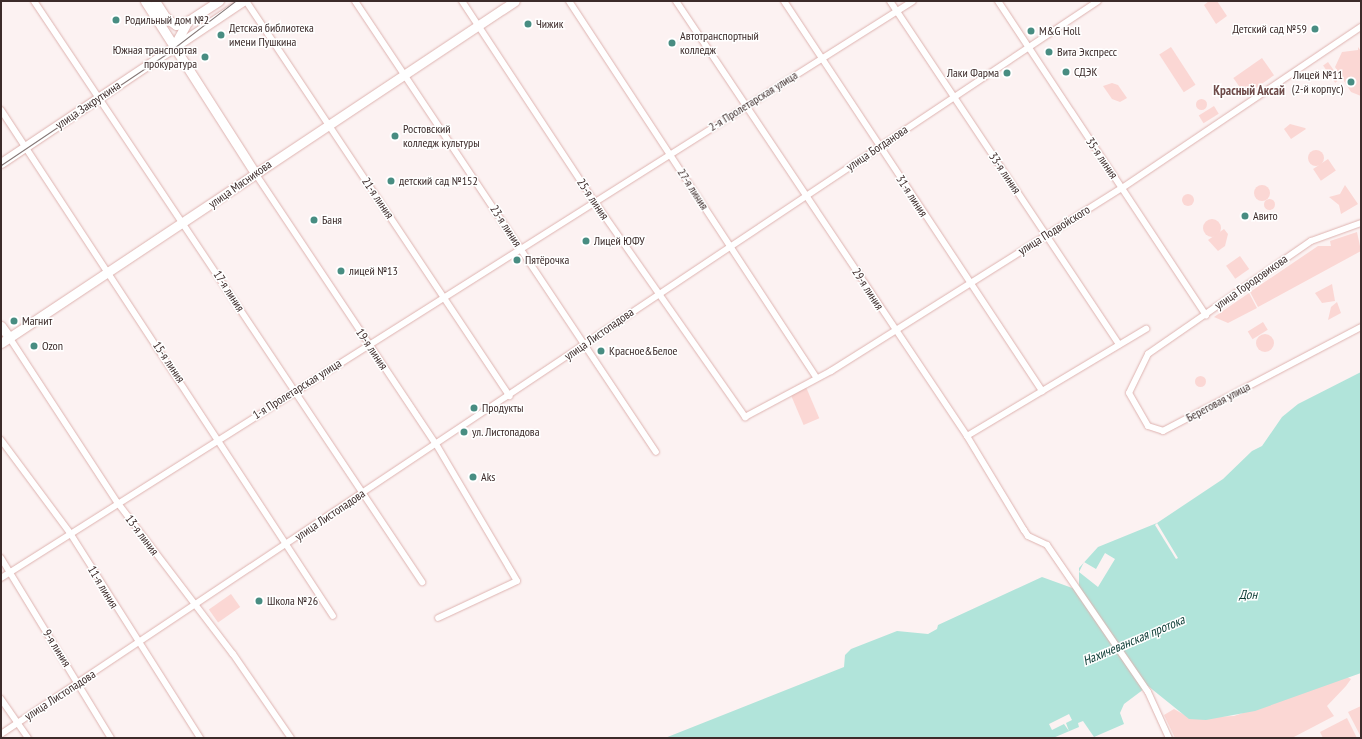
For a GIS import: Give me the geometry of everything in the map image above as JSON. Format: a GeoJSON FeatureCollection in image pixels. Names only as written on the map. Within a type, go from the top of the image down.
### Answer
{"type":"FeatureCollection","features":[{"type":"Feature","properties":{"kind":"main road","name":"19-я линия"},"geometry":{"type":"LineString","coordinates":[[145,1],[255,173]]}},
{"type":"Feature","properties":{"kind":"main road"},"geometry":{"type":"LineString","coordinates":[[155,1],[166,18],[176,25],[188,22],[219,1]]}},
{"type":"Feature","properties":{"kind":"main road","name":"улица Закруткина"},"geometry":{"type":"LineString","coordinates":[[1,163],[242,1]]}},
{"type":"Feature","properties":{"kind":"main road","name":"улица Мясникова"},"geometry":{"type":"LineString","coordinates":[[5,340],[184,224],[255,173],[515,1]]}},
{"type":"Feature","properties":{"kind":"main road"},"geometry":{"type":"LineString","coordinates":[[174,47],[188,22]]}},
{"type":"Feature","properties":{"kind":"main road","name":"13-я линия"},"geometry":{"type":"LineString","coordinates":[[1,326],[5,340]]}},
{"type":"Feature","properties":{"kind":"street","name":"17-я линия"},"geometry":{"type":"LineString","coordinates":[[34,1],[100,97],[295,392],[364,492],[422,582]]}},
{"type":"Feature","properties":{"kind":"street","name":"21-я линия"},"geometry":{"type":"LineString","coordinates":[[246,1],[330,124],[509,396]]}},
{"type":"Feature","properties":{"kind":"street","name":"23-я линия"},"geometry":{"type":"LineString","coordinates":[[355,1],[406,74],[656,452]]}},
{"type":"Feature","properties":{"kind":"street","name":"25-я линия"},"geometry":{"type":"LineString","coordinates":[[462,1],[594,201],[740,415]]}},
{"type":"Feature","properties":{"kind":"street","name":"27-я линия"},"geometry":{"type":"LineString","coordinates":[[569,1],[816,377]]}},
{"type":"Feature","properties":{"kind":"street","name":"29-я линия"},"geometry":{"type":"LineString","coordinates":[[676,1],[967,436],[1028,536],[1048,545],[1064,571],[1148,692],[1168,738]]}},
{"type":"Feature","properties":{"kind":"street","name":"31-я линия"},"geometry":{"type":"LineString","coordinates":[[784,1],[969,284],[1042,391]]}},
{"type":"Feature","properties":{"kind":"street","name":"33-я линия"},"geometry":{"type":"LineString","coordinates":[[890,1],[1119,346]]}},
{"type":"Feature","properties":{"kind":"street","name":"2-я Пролетарская улица"},"geometry":{"type":"LineString","coordinates":[[594,201],[746,104],[913,1]]}},
{"type":"Feature","properties":{"kind":"street","name":"35-я линия"},"geometry":{"type":"LineString","coordinates":[[998,1],[1206,315]]}},
{"type":"Feature","properties":{"kind":"street","name":"улица Богданова"},"geometry":{"type":"LineString","coordinates":[[657,294],[807,196],[879,146],[1098,1]]}},
{"type":"Feature","properties":{"kind":"street","name":"улица Подвойского"},"geometry":{"type":"LineString","coordinates":[[740,415],[750,417],[969,284],[1122,188],[1361,27]]}},
{"type":"Feature","properties":{"kind":"street","name":"15-я линия"},"geometry":{"type":"LineString","coordinates":[[1,110],[219,438],[333,616]]}},
{"type":"Feature","properties":{"kind":"street","name":"19-я линия"},"geometry":{"type":"LineString","coordinates":[[255,173],[436,444],[517,581],[438,618]]}},
{"type":"Feature","properties":{"kind":"street","name":"1-я Пролетарская улица"},"geometry":{"type":"LineString","coordinates":[[1,578],[117,502],[295,392],[594,201]]}},
{"type":"Feature","properties":{"kind":"street","name":"улица Городовикова"},"geometry":{"type":"LineString","coordinates":[[1148,354],[1312,240],[1361,223]]}},
{"type":"Feature","properties":{"kind":"street","name":"улица Листопадова"},"geometry":{"type":"LineString","coordinates":[[1,734],[509,396],[657,294]]}},
{"type":"Feature","properties":{"kind":"street","name":"Береговая улица"},"geometry":{"type":"LineString","coordinates":[[1148,354],[1128,390],[1148,426],[1161,432],[1361,327]]}},
{"type":"Feature","properties":{"kind":"street"},"geometry":{"type":"LineString","coordinates":[[967,436],[1146,329]]}},
{"type":"Feature","properties":{"kind":"street","name":"13-я линия"},"geometry":{"type":"LineString","coordinates":[[5,340],[117,502],[291,738]]}},
{"type":"Feature","properties":{"kind":"street","name":"11-я линия"},"geometry":{"type":"LineString","coordinates":[[1,440],[70,533],[137,644],[200,738]]}},
{"type":"Feature","properties":{"kind":"street","name":"9-я линия"},"geometry":{"type":"LineString","coordinates":[[1,558],[111,738]]}},
{"type":"Feature","properties":{"kind":"street"},"geometry":{"type":"LineString","coordinates":[[1,700],[28,738]]}},
{"type":"Feature","properties":{"kind":"shaded area"},"geometry":{"type":"Polygon","coordinates":[[[1209,1],[1217,1],[1227,16],[1216,24],[1204,5],[1209,1]]]}},
{"type":"Feature","properties":{"kind":"shaded area"},"geometry":{"type":"Polygon","coordinates":[[[1171,47],[1196,85],[1184,92],[1159,55],[1171,47]]]}},
{"type":"Feature","properties":{"kind":"shaded area"},"geometry":{"type":"Polygon","coordinates":[[[1358,47],[1361,51],[1361,96],[1351,92],[1335,67],[1342,52],[1358,50],[1358,47]]]}},
{"type":"Feature","properties":{"kind":"shaded area"},"geometry":{"type":"Polygon","coordinates":[[[1262,58],[1274,75],[1245,95],[1233,78],[1262,58]]]}},
{"type":"Feature","properties":{"kind":"shaded area"},"geometry":{"type":"Polygon","coordinates":[[[1328,62],[1340,79],[1335,83],[1323,65],[1328,62]]]}},
{"type":"Feature","properties":{"kind":"shaded area"},"geometry":{"type":"Polygon","coordinates":[[[1112,83],[1118,85],[1127,98],[1120,102],[1112,99],[1103,86],[1112,83]]]}},
{"type":"Feature","properties":{"kind":"shaded area"},"geometry":{"type":"Polygon","coordinates":[[[1199,99],[1203,99],[1205,100],[1205,108],[1199,109],[1196,106],[1196,102],[1199,99]]]}},
{"type":"Feature","properties":{"kind":"shaded area"},"geometry":{"type":"Polygon","coordinates":[[[1214,106],[1219,114],[1204,123],[1199,116],[1214,106]]]}},
{"type":"Feature","properties":{"kind":"shaded area"},"geometry":{"type":"Polygon","coordinates":[[[1290,124],[1306,129],[1291,139],[1284,129],[1290,124]]]}},
{"type":"Feature","properties":{"kind":"shaded area"},"geometry":{"type":"Polygon","coordinates":[[[1316,150],[1322,152],[1324,158],[1322,164],[1316,166],[1310,164],[1308,158],[1310,152],[1316,150]]]}},
{"type":"Feature","properties":{"kind":"shaded area"},"geometry":{"type":"Polygon","coordinates":[[[1328,159],[1336,171],[1321,181],[1313,169],[1328,159]]]}},
{"type":"Feature","properties":{"kind":"shaded area"},"geometry":{"type":"Polygon","coordinates":[[[1259,185],[1265,185],[1270,190],[1268,199],[1265,201],[1259,201],[1254,196],[1254,190],[1259,185]]]}},
{"type":"Feature","properties":{"kind":"shaded area"},"geometry":{"type":"Polygon","coordinates":[[[1345,185],[1358,204],[1341,214],[1339,205],[1329,197],[1340,194],[1345,185]]]}},
{"type":"Feature","properties":{"kind":"shaded area"},"geometry":{"type":"Polygon","coordinates":[[[1190,194],[1193,195],[1193,205],[1186,206],[1183,205],[1182,198],[1183,195],[1190,194]]]}},
{"type":"Feature","properties":{"kind":"shaded area"},"geometry":{"type":"Polygon","coordinates":[[[1267,199],[1271,199],[1273,200],[1273,208],[1267,209],[1264,206],[1264,202],[1267,199]]]}},
{"type":"Feature","properties":{"kind":"shaded area"},"geometry":{"type":"Polygon","coordinates":[[[1212,219],[1218,222],[1221,228],[1218,234],[1212,237],[1206,234],[1203,228],[1206,222],[1212,219]]]}},
{"type":"Feature","properties":{"kind":"shaded area"},"geometry":{"type":"Polygon","coordinates":[[[1224,229],[1228,234],[1225,246],[1218,251],[1208,240],[1224,229]]]}},
{"type":"Feature","properties":{"kind":"shaded area"},"geometry":{"type":"Polygon","coordinates":[[[1357,232],[1361,251],[1258,307],[1250,292],[1318,246],[1331,246],[1330,241],[1357,232]]]}},
{"type":"Feature","properties":{"kind":"shaded area"},"geometry":{"type":"Polygon","coordinates":[[[1240,256],[1249,269],[1235,279],[1226,266],[1240,256]]]}},
{"type":"Feature","properties":{"kind":"shaded area"},"geometry":{"type":"Polygon","coordinates":[[[1332,284],[1335,301],[1322,303],[1315,293],[1332,284]]]}},
{"type":"Feature","properties":{"kind":"shaded area"},"geometry":{"type":"Polygon","coordinates":[[[1249,293],[1257,308],[1228,323],[1214,317],[1249,293]]]}},
{"type":"Feature","properties":{"kind":"shaded area"},"geometry":{"type":"Polygon","coordinates":[[[1337,302],[1341,313],[1328,320],[1331,307],[1337,302]]]}},
{"type":"Feature","properties":{"kind":"shaded area"},"geometry":{"type":"Polygon","coordinates":[[[1263,322],[1268,330],[1253,339],[1248,332],[1263,322]]]}},
{"type":"Feature","properties":{"kind":"shaded area"},"geometry":{"type":"Polygon","coordinates":[[[1261,334],[1269,334],[1274,339],[1272,350],[1269,352],[1261,352],[1256,347],[1256,339],[1261,334]]]}},
{"type":"Feature","properties":{"kind":"shaded area"},"geometry":{"type":"Polygon","coordinates":[[[1200,375],[1204,377],[1206,381],[1204,385],[1200,387],[1196,385],[1194,381],[1196,377],[1200,375]]]}},
{"type":"Feature","properties":{"kind":"shaded area"},"geometry":{"type":"Polygon","coordinates":[[[806,387],[819,418],[804,425],[790,394],[806,387]]]}},
{"type":"Feature","properties":{"kind":"shaded area"},"geometry":{"type":"Polygon","coordinates":[[[231,594],[240,607],[218,623],[209,609],[231,594]]]}},
{"type":"Feature","properties":{"kind":"shaded area"},"geometry":{"type":"Polygon","coordinates":[[[1347,677],[1351,679],[1327,706],[1334,716],[1292,738],[1175,738],[1164,715],[1174,709],[1190,718],[1234,716],[1347,677]]]}},
{"type":"Feature","properties":{"kind":"shaded area"},"geometry":{"type":"Polygon","coordinates":[[[1361,706],[1361,737],[1348,712],[1361,706]]]}},
{"type":"Feature","properties":{"kind":"shaded area"},"geometry":{"type":"Polygon","coordinates":[[[1347,718],[1357,738],[1323,738],[1320,732],[1347,718]]]}},
{"type":"Feature","properties":{"kind":"water","name":"Дон"},"geometry":{"type":"Polygon","coordinates":[[[1361,372],[1361,673],[1255,711],[1206,720],[1189,719],[1148,686],[1124,704],[1120,713],[1124,724],[1094,737],[1083,721],[1078,723],[1079,727],[1053,738],[665,738],[844,667],[845,655],[851,649],[897,631],[928,634],[937,629],[938,625],[1042,577],[1075,589],[1079,585],[1079,568],[1098,547],[1157,523],[1223,479],[1252,451],[1262,446],[1282,417],[1298,404],[1361,372]]]}},
{"type":"Feature","properties":{"kind":"pier"},"geometry":{"type":"Polygon","coordinates":[[[1157,523],[1178,558],[1176,559],[1155,525],[1157,523]]]}},
{"type":"Feature","properties":{"kind":"pier"},"geometry":{"type":"Polygon","coordinates":[[[1105,553],[1115,559],[1098,587],[1079,572],[1084,562],[1096,569],[1105,553]]]}},
{"type":"Feature","properties":{"kind":"pier"},"geometry":{"type":"Polygon","coordinates":[[[1069,714],[1072,720],[1066,723],[1069,731],[1064,724],[1052,730],[1049,724],[1069,714]]]}},
{"type":"Feature","properties":{"kind":"tram line"},"geometry":{"type":"LineString","coordinates":[[1,165],[166,54],[235,1]]}},
{"type":"Feature","properties":{"kind":"place","name":"Родильный дом №2"},"geometry":{"type":"Point","coordinates":[116,20]}},
{"type":"Feature","properties":{"kind":"place","name":"Чижик"},"geometry":{"type":"Point","coordinates":[528,24]}},
{"type":"Feature","properties":{"kind":"place","name":"Детский сад №59"},"geometry":{"type":"Point","coordinates":[1315,29]}},
{"type":"Feature","properties":{"kind":"place","name":"M&G Holl"},"geometry":{"type":"Point","coordinates":[1031,31]}},
{"type":"Feature","properties":{"kind":"place","name":"Детская библиотека имени Пушкина"},"geometry":{"type":"Point","coordinates":[221,35]}},
{"type":"Feature","properties":{"kind":"place","name":"Автотранспортный колледж"},"geometry":{"type":"Point","coordinates":[672,43]}},
{"type":"Feature","properties":{"kind":"place","name":"Вита Экспресс"},"geometry":{"type":"Point","coordinates":[1049,52]}},
{"type":"Feature","properties":{"kind":"place","name":"Южная транспортая прокуратура"},"geometry":{"type":"Point","coordinates":[205,57]}},
{"type":"Feature","properties":{"kind":"place","name":"СДЭК"},"geometry":{"type":"Point","coordinates":[1066,72]}},
{"type":"Feature","properties":{"kind":"place","name":"Лаки Фарма"},"geometry":{"type":"Point","coordinates":[1007,73]}},
{"type":"Feature","properties":{"kind":"place","name":"Лицей №11 (2-й корпус)"},"geometry":{"type":"Point","coordinates":[1351,82]}},
{"type":"Feature","properties":{"kind":"place","name":"Ростовский колледж культуры"},"geometry":{"type":"Point","coordinates":[395,136]}},
{"type":"Feature","properties":{"kind":"place","name":"детский сад №152"},"geometry":{"type":"Point","coordinates":[391,181]}},
{"type":"Feature","properties":{"kind":"place","name":"Авито"},"geometry":{"type":"Point","coordinates":[1245,216]}},
{"type":"Feature","properties":{"kind":"place","name":"Баня"},"geometry":{"type":"Point","coordinates":[314,220]}},
{"type":"Feature","properties":{"kind":"place","name":"Лицей ЮФУ"},"geometry":{"type":"Point","coordinates":[586,241]}},
{"type":"Feature","properties":{"kind":"place","name":"Пятёрочка"},"geometry":{"type":"Point","coordinates":[517,260]}},
{"type":"Feature","properties":{"kind":"place","name":"лицей №13"},"geometry":{"type":"Point","coordinates":[341,271]}},
{"type":"Feature","properties":{"kind":"place","name":"Магнит"},"geometry":{"type":"Point","coordinates":[14,321]}},
{"type":"Feature","properties":{"kind":"place","name":"Ozon"},"geometry":{"type":"Point","coordinates":[34,346]}},
{"type":"Feature","properties":{"kind":"place","name":"Красное&Белое"},"geometry":{"type":"Point","coordinates":[601,351]}},
{"type":"Feature","properties":{"kind":"place","name":"Продукты"},"geometry":{"type":"Point","coordinates":[474,408]}},
{"type":"Feature","properties":{"kind":"place","name":"ул. Листопадова"},"geometry":{"type":"Point","coordinates":[464,432]}},
{"type":"Feature","properties":{"kind":"place","name":"Aks"},"geometry":{"type":"Point","coordinates":[473,477]}},
{"type":"Feature","properties":{"kind":"place","name":"Школа №26"},"geometry":{"type":"Point","coordinates":[259,601]}},
{"type":"Feature","properties":{"kind":"district","name":"Красный Аксай"},"geometry":{"type":"Point","coordinates":[1249,91]}},
{"type":"Feature","properties":{"kind":"water label","name":"Нахичеванская протока"},"geometry":{"type":"Point","coordinates":[1134,641]}}]}
